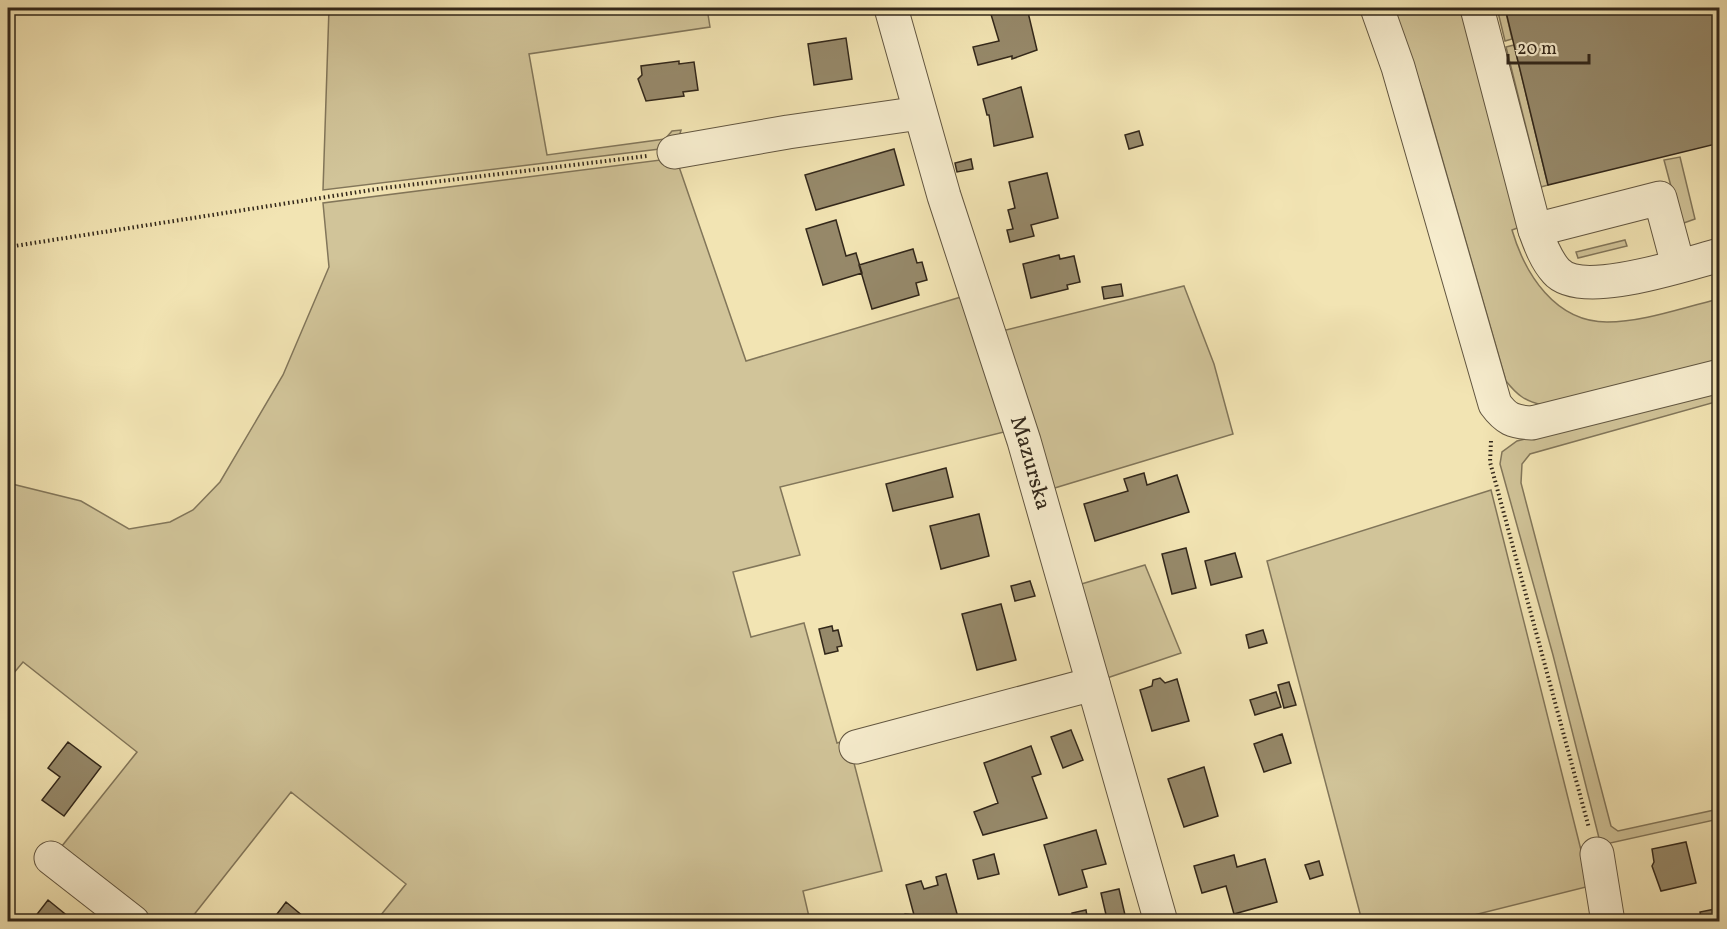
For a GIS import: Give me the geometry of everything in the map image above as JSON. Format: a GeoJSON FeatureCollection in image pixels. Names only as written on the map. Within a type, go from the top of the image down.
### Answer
{"type":"FeatureCollection","features":[{"type":"Feature","properties":{"kind":"street","name":"Mazurska"},"geometry":{"type":"LineString","coordinates":[[891,8],[920,113],[1024,441],[1161,921]]}},
{"type":"Feature","properties":{"kind":"street"},"geometry":{"type":"LineString","coordinates":[[1377,8],[1398,67],[1492,393],[1503,415],[1513,422],[1532,423],[1719,376]]}},
{"type":"Feature","properties":{"kind":"street"},"geometry":{"type":"LineString","coordinates":[[1477,8],[1535,230],[1542,249],[1557,273],[1575,283],[1602,284],[1719,255]]}},
{"type":"Feature","properties":{"kind":"street"},"geometry":{"type":"LineString","coordinates":[[674,152],[920,113]]}},
{"type":"Feature","properties":{"kind":"street"},"geometry":{"type":"LineString","coordinates":[[1535,230],[1660,198],[1678,265]]}},
{"type":"Feature","properties":{"kind":"street"},"geometry":{"type":"LineString","coordinates":[[856,747],[1094,684]]}},
{"type":"Feature","properties":{"kind":"street"},"geometry":{"type":"LineString","coordinates":[[1597,854],[1608,921]]}},
{"type":"Feature","properties":{"kind":"street"},"geometry":{"type":"LineString","coordinates":[[51,858],[133,921]]}},
{"type":"Feature","properties":{"kind":"path"},"geometry":{"type":"LineString","coordinates":[[8,247],[384,188],[674,152]]}},
{"type":"Feature","properties":{"kind":"path"},"geometry":{"type":"LineString","coordinates":[[1503,415],[1493,430],[1489,446],[1490,462],[1597,854]]}},
{"type":"Feature","properties":{"kind":"shaded area"},"geometry":{"type":"Polygon","coordinates":[[[329,8],[707,8],[710,27],[529,54],[547,155],[665,139],[672,131],[681,130],[678,141],[668,148],[323,190],[329,8]]]}},
{"type":"Feature","properties":{"kind":"shaded area"},"geometry":{"type":"Polygon","coordinates":[[[1391,8],[1466,8],[1520,227],[1512,230],[1525,263],[1545,293],[1572,314],[1589,320],[1607,322],[1649,317],[1719,299],[1719,362],[1542,405],[1531,402],[1514,390],[1506,381],[1423,92],[1391,8]]]}},
{"type":"Feature","properties":{"kind":"shaded area"},"geometry":{"type":"Polygon","coordinates":[[[1497,8],[1505,8],[1512,39],[1505,41],[1497,8]]]}},
{"type":"Feature","properties":{"kind":"shaded area"},"geometry":{"type":"Polygon","coordinates":[[[1514,45],[1548,185],[1541,187],[1506,47],[1514,45]]]}},
{"type":"Feature","properties":{"kind":"shaded area"},"geometry":{"type":"Polygon","coordinates":[[[1680,157],[1695,219],[1681,224],[1664,160],[1680,157]]]}},
{"type":"Feature","properties":{"kind":"shaded area"},"geometry":{"type":"Polygon","coordinates":[[[676,158],[746,361],[961,297],[1004,432],[780,487],[800,555],[733,572],[751,637],[804,623],[837,743],[848,740],[882,871],[803,891],[810,921],[376,921],[406,884],[291,792],[189,921],[145,921],[58,851],[137,752],[23,662],[8,680],[8,483],[81,501],[129,529],[170,522],[193,510],[220,482],[283,375],[329,267],[323,203],[676,158]]]}},
{"type":"Feature","properties":{"kind":"shaded area"},"geometry":{"type":"Polygon","coordinates":[[[1625,240],[1627,246],[1578,258],[1576,252],[1625,240]]]}},
{"type":"Feature","properties":{"kind":"shaded area"},"geometry":{"type":"Polygon","coordinates":[[[1184,286],[1214,364],[1233,434],[1048,490],[998,332],[1184,286]]]}},
{"type":"Feature","properties":{"kind":"shaded area"},"geometry":{"type":"Polygon","coordinates":[[[1719,389],[1719,401],[1530,454],[1522,464],[1521,483],[1611,826],[1618,831],[1719,809],[1719,819],[1610,843],[1615,883],[1602,850],[1553,655],[1500,464],[1502,452],[1517,441],[1719,389]]]}},
{"type":"Feature","properties":{"kind":"shaded area"},"geometry":{"type":"Polygon","coordinates":[[[1491,490],[1590,886],[1450,921],[1362,921],[1267,561],[1491,490]]]}},
{"type":"Feature","properties":{"kind":"shaded area"},"geometry":{"type":"Polygon","coordinates":[[[1145,565],[1181,653],[1107,678],[1078,585],[1145,565]]]}},
{"type":"Feature","properties":{"kind":"building"},"geometry":{"type":"Polygon","coordinates":[[[1027,8],[1037,50],[1012,59],[1012,56],[978,65],[973,47],[999,41],[990,11],[1027,8]]]}},
{"type":"Feature","properties":{"kind":"building"},"geometry":{"type":"Polygon","coordinates":[[[1505,8],[1720,8],[1720,143],[1548,185],[1505,8]]]}},
{"type":"Feature","properties":{"kind":"building"},"geometry":{"type":"Polygon","coordinates":[[[846,38],[852,79],[814,85],[808,44],[846,38]]]}},
{"type":"Feature","properties":{"kind":"building"},"geometry":{"type":"Polygon","coordinates":[[[679,61],[679,64],[694,62],[698,90],[683,92],[684,96],[646,101],[638,79],[642,75],[641,66],[679,61]]]}},
{"type":"Feature","properties":{"kind":"building"},"geometry":{"type":"Polygon","coordinates":[[[1021,87],[1033,137],[994,146],[989,115],[987,115],[983,99],[1021,87]]]}},
{"type":"Feature","properties":{"kind":"building"},"geometry":{"type":"Polygon","coordinates":[[[1139,131],[1143,145],[1129,149],[1125,135],[1139,131]]]}},
{"type":"Feature","properties":{"kind":"building"},"geometry":{"type":"Polygon","coordinates":[[[894,149],[904,185],[816,210],[805,175],[894,149]]]}},
{"type":"Feature","properties":{"kind":"building"},"geometry":{"type":"Polygon","coordinates":[[[971,159],[973,169],[957,172],[955,163],[971,159]]]}},
{"type":"Feature","properties":{"kind":"building"},"geometry":{"type":"Polygon","coordinates":[[[1047,173],[1058,218],[1031,225],[1034,236],[1010,242],[1007,230],[1013,229],[1008,210],[1015,208],[1009,182],[1047,173]]]}},
{"type":"Feature","properties":{"kind":"building"},"geometry":{"type":"Polygon","coordinates":[[[836,220],[846,256],[856,253],[862,273],[823,285],[806,229],[836,220]]]}},
{"type":"Feature","properties":{"kind":"building"},"geometry":{"type":"Polygon","coordinates":[[[913,249],[917,263],[922,262],[927,280],[916,283],[919,295],[872,309],[859,265],[913,249]]]}},
{"type":"Feature","properties":{"kind":"building"},"geometry":{"type":"Polygon","coordinates":[[[1059,255],[1060,259],[1074,256],[1080,282],[1067,285],[1068,289],[1031,298],[1023,264],[1059,255]]]}},
{"type":"Feature","properties":{"kind":"building"},"geometry":{"type":"Polygon","coordinates":[[[1121,284],[1123,296],[1104,299],[1102,287],[1121,284]]]}},
{"type":"Feature","properties":{"kind":"building"},"geometry":{"type":"Polygon","coordinates":[[[946,468],[953,497],[893,511],[886,484],[946,468]]]}},
{"type":"Feature","properties":{"kind":"building"},"geometry":{"type":"Polygon","coordinates":[[[1144,473],[1147,485],[1177,475],[1189,512],[1095,541],[1084,504],[1128,491],[1124,479],[1144,473]]]}},
{"type":"Feature","properties":{"kind":"building"},"geometry":{"type":"Polygon","coordinates":[[[979,514],[989,556],[941,569],[930,526],[979,514]]]}},
{"type":"Feature","properties":{"kind":"building"},"geometry":{"type":"Polygon","coordinates":[[[1186,548],[1196,588],[1172,594],[1162,554],[1186,548]]]}},
{"type":"Feature","properties":{"kind":"building"},"geometry":{"type":"Polygon","coordinates":[[[1235,553],[1242,577],[1211,585],[1205,561],[1235,553]]]}},
{"type":"Feature","properties":{"kind":"building"},"geometry":{"type":"Polygon","coordinates":[[[1030,581],[1035,596],[1015,601],[1011,586],[1030,581]]]}},
{"type":"Feature","properties":{"kind":"building"},"geometry":{"type":"Polygon","coordinates":[[[1001,604],[1016,660],[977,670],[962,614],[1001,604]]]}},
{"type":"Feature","properties":{"kind":"building"},"geometry":{"type":"Polygon","coordinates":[[[832,626],[833,631],[838,630],[842,646],[837,647],[838,651],[825,654],[819,629],[832,626]]]}},
{"type":"Feature","properties":{"kind":"building"},"geometry":{"type":"Polygon","coordinates":[[[1263,630],[1267,643],[1249,648],[1246,635],[1263,630]]]}},
{"type":"Feature","properties":{"kind":"building"},"geometry":{"type":"Polygon","coordinates":[[[1160,678],[1165,683],[1177,679],[1189,721],[1152,731],[1140,690],[1152,686],[1153,680],[1160,678]]]}},
{"type":"Feature","properties":{"kind":"building"},"geometry":{"type":"Polygon","coordinates":[[[1289,682],[1296,705],[1284,708],[1278,685],[1289,682]]]}},
{"type":"Feature","properties":{"kind":"building"},"geometry":{"type":"Polygon","coordinates":[[[1276,692],[1281,707],[1255,715],[1250,700],[1276,692]]]}},
{"type":"Feature","properties":{"kind":"building"},"geometry":{"type":"Polygon","coordinates":[[[1071,730],[1083,760],[1063,768],[1051,737],[1071,730]]]}},
{"type":"Feature","properties":{"kind":"building"},"geometry":{"type":"Polygon","coordinates":[[[1282,734],[1291,763],[1264,772],[1254,744],[1282,734]]]}},
{"type":"Feature","properties":{"kind":"building"},"geometry":{"type":"Polygon","coordinates":[[[68,742],[101,767],[64,816],[42,800],[60,777],[48,768],[68,742]]]}},
{"type":"Feature","properties":{"kind":"building"},"geometry":{"type":"Polygon","coordinates":[[[1031,746],[1041,774],[1032,777],[1047,818],[983,835],[974,812],[998,803],[984,763],[1031,746]]]}},
{"type":"Feature","properties":{"kind":"building"},"geometry":{"type":"Polygon","coordinates":[[[1204,767],[1218,816],[1184,827],[1168,779],[1204,767]]]}},
{"type":"Feature","properties":{"kind":"building"},"geometry":{"type":"Polygon","coordinates":[[[1096,830],[1106,864],[1082,870],[1087,887],[1059,895],[1044,845],[1096,830]]]}},
{"type":"Feature","properties":{"kind":"building"},"geometry":{"type":"Polygon","coordinates":[[[1686,842],[1696,883],[1661,891],[1652,866],[1654,862],[1652,849],[1686,842]]]}},
{"type":"Feature","properties":{"kind":"building"},"geometry":{"type":"Polygon","coordinates":[[[994,854],[999,874],[978,879],[973,860],[994,854]]]}},
{"type":"Feature","properties":{"kind":"building"},"geometry":{"type":"Polygon","coordinates":[[[1234,855],[1237,867],[1265,859],[1277,902],[1234,914],[1226,886],[1202,893],[1194,866],[1234,855]]]}},
{"type":"Feature","properties":{"kind":"building"},"geometry":{"type":"Polygon","coordinates":[[[1319,861],[1323,875],[1310,879],[1305,865],[1319,861]]]}},
{"type":"Feature","properties":{"kind":"building"},"geometry":{"type":"Polygon","coordinates":[[[946,874],[959,921],[900,922],[905,914],[914,915],[906,885],[921,881],[924,889],[938,885],[936,877],[946,874]]]}},
{"type":"Feature","properties":{"kind":"building"},"geometry":{"type":"Polygon","coordinates":[[[1119,889],[1125,915],[1107,919],[1101,893],[1119,889]]]}},
{"type":"Feature","properties":{"kind":"building"},"geometry":{"type":"Polygon","coordinates":[[[48,900],[75,922],[31,922],[48,900]]]}},
{"type":"Feature","properties":{"kind":"building"},"geometry":{"type":"Polygon","coordinates":[[[286,902],[310,922],[271,922],[286,902]]]}},
{"type":"Feature","properties":{"kind":"building"},"geometry":{"type":"Polygon","coordinates":[[[1720,908],[1720,922],[1702,922],[1700,912],[1720,908]]]}},
{"type":"Feature","properties":{"kind":"building"},"geometry":{"type":"Polygon","coordinates":[[[1086,910],[1088,922],[1074,922],[1072,913],[1086,910]]]}}]}
